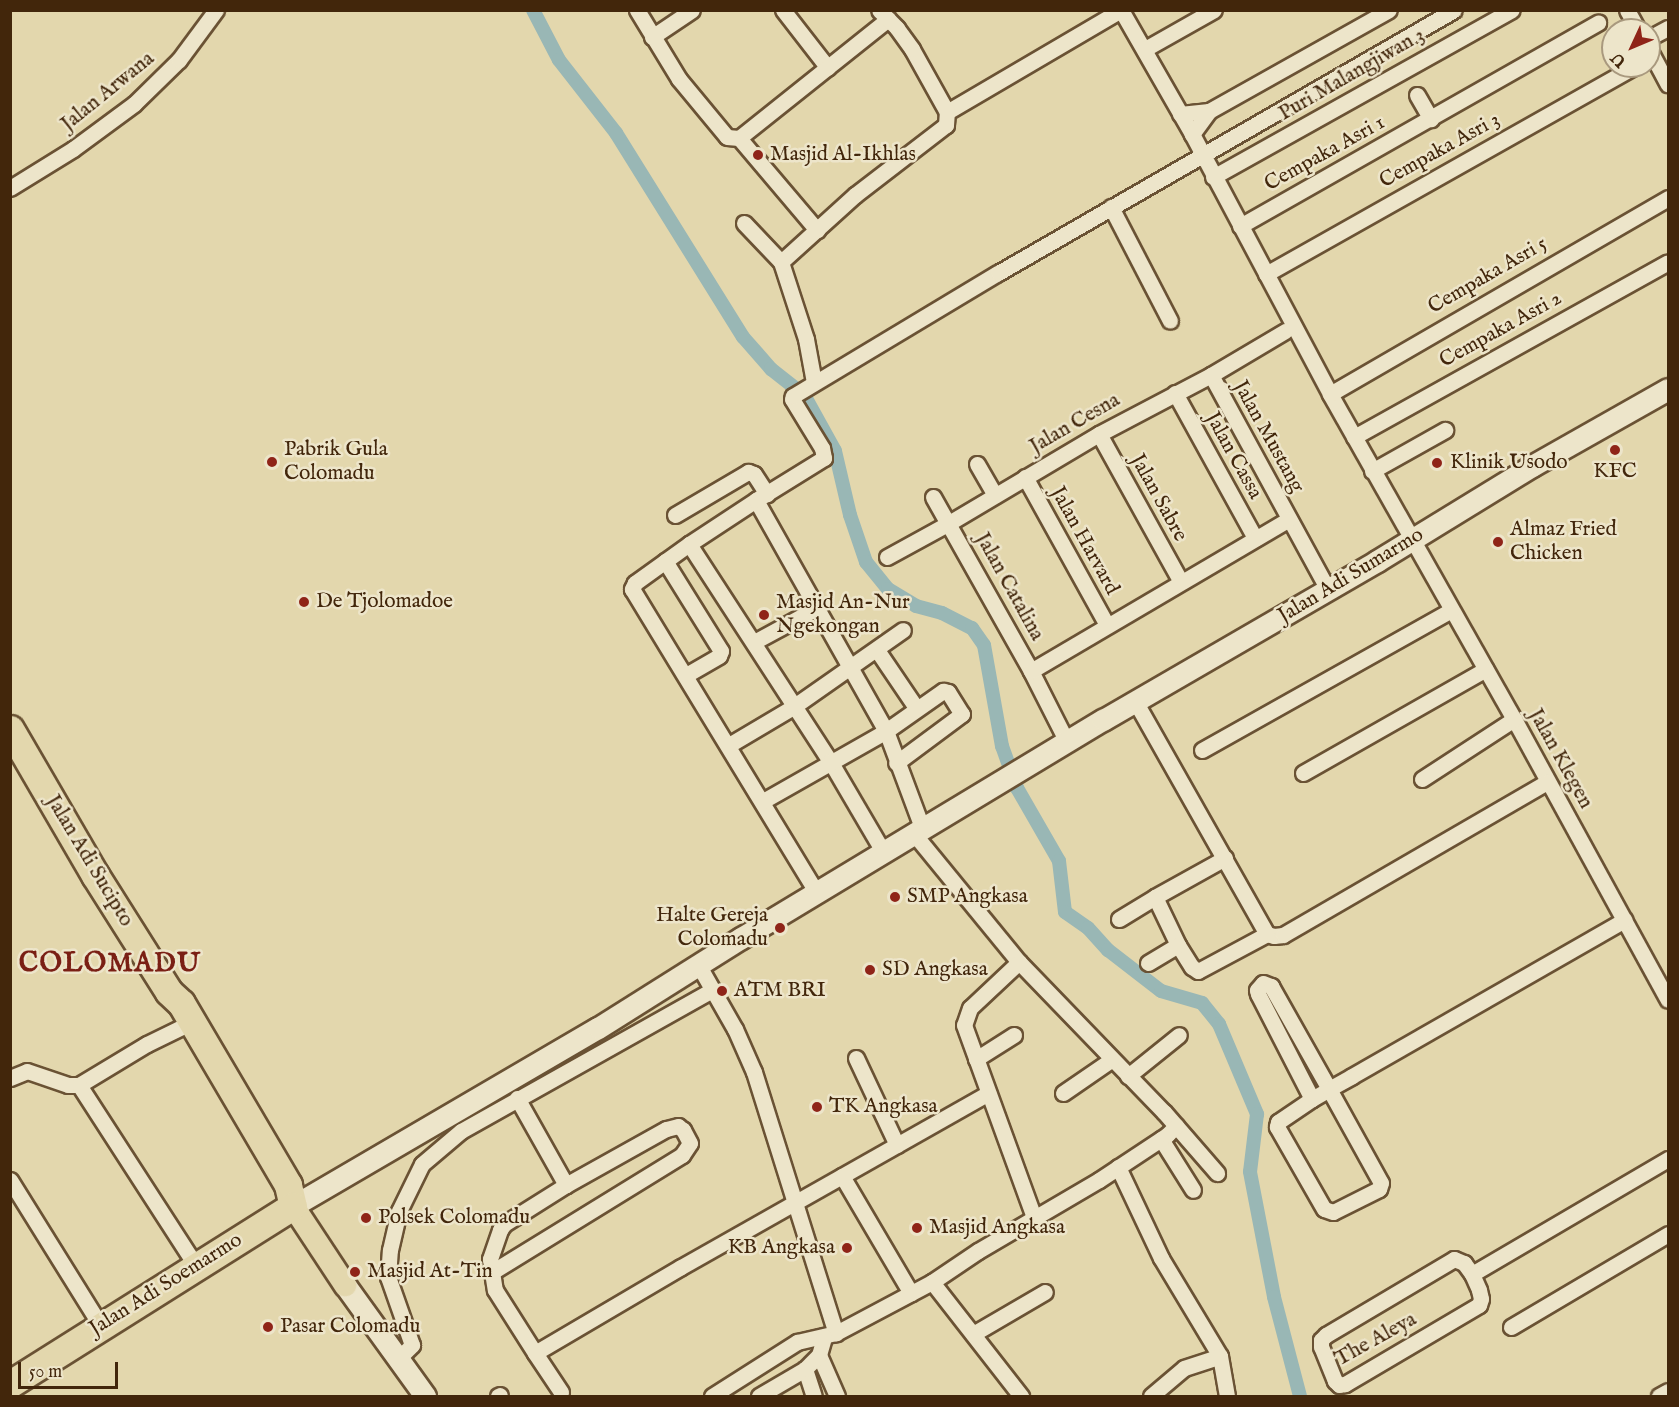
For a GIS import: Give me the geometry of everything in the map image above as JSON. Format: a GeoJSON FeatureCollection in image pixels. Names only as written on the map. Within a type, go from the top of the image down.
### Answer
{"type":"FeatureCollection","features":[{"type":"Feature","properties":{"kind":"highway","name":"Jalan Adi Sucipto"},"geometry":{"type":"LineString","coordinates":[[10,729],[95,875],[169,992],[181,1003],[288,1185],[293,1206]]}},
{"type":"Feature","properties":{"kind":"highway","name":"Jalan Adi Sucipto"},"geometry":{"type":"LineString","coordinates":[[169,992],[170,1011],[276,1192],[293,1206]]}},
{"type":"Feature","properties":{"kind":"highway","name":"Jalan Adi Soemarmo"},"geometry":{"type":"LineString","coordinates":[[10,1384],[293,1206]]}},
{"type":"Feature","properties":{"kind":"main road","name":"Jalan Adi Sumarmo"},"geometry":{"type":"LineString","coordinates":[[293,1206],[518,1076],[1135,701],[1328,590],[1532,466],[1668,388]]}},
{"type":"Feature","properties":{"kind":"main road","name":"Jalan Adi Sucipto"},"geometry":{"type":"LineString","coordinates":[[293,1206],[345,1285]]}},
{"type":"Feature","properties":{"kind":"main road"},"geometry":{"type":"LineString","coordinates":[[345,1285],[424,1396]]}},
{"type":"Feature","properties":{"kind":"street","name":"Jalan Arwana"},"geometry":{"type":"LineString","coordinates":[[10,188],[73,149],[134,104],[179,60],[216,10]]}},
{"type":"Feature","properties":{"kind":"street"},"geometry":{"type":"LineString","coordinates":[[637,10],[679,79],[727,137],[739,138],[828,68],[884,15],[912,49],[947,112],[946,125],[855,195],[781,262]]}},
{"type":"Feature","properties":{"kind":"street"},"geometry":{"type":"LineString","coordinates":[[652,37],[692,10]]}},
{"type":"Feature","properties":{"kind":"street"},"geometry":{"type":"LineString","coordinates":[[783,10],[828,68]]}},
{"type":"Feature","properties":{"kind":"street"},"geometry":{"type":"LineString","coordinates":[[947,112],[1121,10]]}},
{"type":"Feature","properties":{"kind":"street","name":"Jalan Klegen"},"geometry":{"type":"LineString","coordinates":[[1121,10],[1192,134],[1372,471],[1514,719],[1668,1000]]}},
{"type":"Feature","properties":{"kind":"street"},"geometry":{"type":"LineString","coordinates":[[1145,49],[1214,10]]}},
{"type":"Feature","properties":{"kind":"street"},"geometry":{"type":"LineString","coordinates":[[1180,114],[1209,111],[1389,10]]}},
{"type":"Feature","properties":{"kind":"street"},"geometry":{"type":"LineString","coordinates":[[817,893],[632,589],[635,583],[688,544],[824,458],[822,448],[792,399],[793,396],[1201,154],[1454,10]]}},
{"type":"Feature","properties":{"kind":"street","name":"Puri Malangjiwan 3"},"geometry":{"type":"LineString","coordinates":[[1214,177],[1512,10]]}},
{"type":"Feature","properties":{"kind":"street","name":"Cempaka Asri 1"},"geometry":{"type":"LineString","coordinates":[[1240,226],[1598,24]]}},
{"type":"Feature","properties":{"kind":"street","name":"Cempaka Asri 3"},"geometry":{"type":"LineString","coordinates":[[1266,274],[1614,78]]}},
{"type":"Feature","properties":{"kind":"street"},"geometry":{"type":"LineString","coordinates":[[1417,94],[1431,119]]}},
{"type":"Feature","properties":{"kind":"street"},"geometry":{"type":"LineString","coordinates":[[1192,134],[1209,111]]}},
{"type":"Feature","properties":{"kind":"street"},"geometry":{"type":"LineString","coordinates":[[739,138],[817,230]]}},
{"type":"Feature","properties":{"kind":"street","name":"Cempaka Asri 5"},"geometry":{"type":"LineString","coordinates":[[1330,394],[1668,198]]}},
{"type":"Feature","properties":{"kind":"street"},"geometry":{"type":"LineString","coordinates":[[1111,207],[1170,321]]}},
{"type":"Feature","properties":{"kind":"street"},"geometry":{"type":"LineString","coordinates":[[744,223],[781,262],[806,339],[812,384]]}},
{"type":"Feature","properties":{"kind":"street","name":"Cempaka Asri 2"},"geometry":{"type":"LineString","coordinates":[[1354,436],[1668,262]]}},
{"type":"Feature","properties":{"kind":"street","name":"Jalan Cesna"},"geometry":{"type":"LineString","coordinates":[[887,557],[949,524],[1099,434],[1211,375],[1285,331]]}},
{"type":"Feature","properties":{"kind":"street","name":"Jalan Mustang"},"geometry":{"type":"LineString","coordinates":[[1211,375],[1328,590]]}},
{"type":"Feature","properties":{"kind":"street","name":"Jalan Cassa"},"geometry":{"type":"LineString","coordinates":[[1175,393],[1255,538]]}},
{"type":"Feature","properties":{"kind":"street"},"geometry":{"type":"LineString","coordinates":[[1372,471],[1445,430]]}},
{"type":"Feature","properties":{"kind":"street","name":"Jalan Sabre"},"geometry":{"type":"LineString","coordinates":[[1099,434],[1181,582]]}},
{"type":"Feature","properties":{"kind":"street"},"geometry":{"type":"LineString","coordinates":[[977,464],[995,495]]}},
{"type":"Feature","properties":{"kind":"street"},"geometry":{"type":"LineString","coordinates":[[675,515],[748,472],[754,474],[762,497],[815,609],[886,730],[919,832],[1019,962],[1176,1126],[1217,1173]]}},
{"type":"Feature","properties":{"kind":"street","name":"Jalan Harvard"},"geometry":{"type":"LineString","coordinates":[[1025,477],[1107,625]]}},
{"type":"Feature","properties":{"kind":"street","name":"Jalan Catalina"},"geometry":{"type":"LineString","coordinates":[[933,497],[1031,671],[1067,742]]}},
{"type":"Feature","properties":{"kind":"street"},"geometry":{"type":"LineString","coordinates":[[1031,671],[1289,519]]}},
{"type":"Feature","properties":{"kind":"street"},"geometry":{"type":"LineString","coordinates":[[688,544],[830,761],[884,853]]}},
{"type":"Feature","properties":{"kind":"street"},"geometry":{"type":"LineString","coordinates":[[665,561],[721,651],[719,656],[686,675]]}},
{"type":"Feature","properties":{"kind":"street"},"geometry":{"type":"LineString","coordinates":[[754,642],[815,609]]}},
{"type":"Feature","properties":{"kind":"street"},"geometry":{"type":"LineString","coordinates":[[1202,750],[1451,610]]}},
{"type":"Feature","properties":{"kind":"street"},"geometry":{"type":"LineString","coordinates":[[729,745],[793,707],[903,630]]}},
{"type":"Feature","properties":{"kind":"street"},"geometry":{"type":"LineString","coordinates":[[877,650],[917,709]]}},
{"type":"Feature","properties":{"kind":"street"},"geometry":{"type":"LineString","coordinates":[[1303,773],[1486,669]]}},
{"type":"Feature","properties":{"kind":"street"},"geometry":{"type":"LineString","coordinates":[[762,801],[886,730],[945,691],[962,714],[896,763]]}},
{"type":"Feature","properties":{"kind":"street"},"geometry":{"type":"LineString","coordinates":[[1135,701],[1168,764],[1225,858],[1267,934]]}},
{"type":"Feature","properties":{"kind":"street"},"geometry":{"type":"LineString","coordinates":[[1422,779],[1514,719]]}},
{"type":"Feature","properties":{"kind":"street"},"geometry":{"type":"LineString","coordinates":[[1155,897],[1178,945],[1192,967],[1198,971],[1267,934],[1283,935],[1547,782]]}},
{"type":"Feature","properties":{"kind":"street"},"geometry":{"type":"LineString","coordinates":[[1119,919],[1225,858]]}},
{"type":"Feature","properties":{"kind":"street"},"geometry":{"type":"LineString","coordinates":[[1312,1099],[1258,994],[1257,990],[1263,983],[1271,986],[1329,1089],[1381,1183],[1379,1189],[1333,1212],[1324,1209],[1277,1127],[1281,1118],[1329,1089],[1624,920]]}},
{"type":"Feature","properties":{"kind":"street"},"geometry":{"type":"LineString","coordinates":[[1148,963],[1178,945]]}},
{"type":"Feature","properties":{"kind":"street"},"geometry":{"type":"LineString","coordinates":[[1019,962],[970,1008],[964,1025],[1035,1220]]}},
{"type":"Feature","properties":{"kind":"street"},"geometry":{"type":"LineString","coordinates":[[699,966],[735,1029],[754,1072],[795,1202],[830,1335],[819,1355],[805,1369],[759,1396]]}},
{"type":"Feature","properties":{"kind":"street"},"geometry":{"type":"LineString","coordinates":[[398,1359],[412,1345],[388,1277],[390,1250],[399,1210],[414,1175],[422,1164],[449,1139],[712,990]]}},
{"type":"Feature","properties":{"kind":"street"},"geometry":{"type":"LineString","coordinates":[[10,1078],[27,1071],[68,1085],[79,1085],[147,1044],[180,1028]]}},
{"type":"Feature","properties":{"kind":"street"},"geometry":{"type":"LineString","coordinates":[[976,1059],[1014,1035]]}},
{"type":"Feature","properties":{"kind":"street"},"geometry":{"type":"LineString","coordinates":[[1128,1076],[1179,1035]]}},
{"type":"Feature","properties":{"kind":"street"},"geometry":{"type":"LineString","coordinates":[[856,1058],[897,1145]]}},
{"type":"Feature","properties":{"kind":"street"},"geometry":{"type":"LineString","coordinates":[[1063,1093],[1112,1060]]}},
{"type":"Feature","properties":{"kind":"street"},"geometry":{"type":"LineString","coordinates":[[79,1085],[196,1266]]}},
{"type":"Feature","properties":{"kind":"street"},"geometry":{"type":"LineString","coordinates":[[535,1353],[988,1093]]}},
{"type":"Feature","properties":{"kind":"street"},"geometry":{"type":"LineString","coordinates":[[518,1098],[566,1185]]}},
{"type":"Feature","properties":{"kind":"street"},"geometry":{"type":"LineString","coordinates":[[492,1272],[682,1155],[690,1143],[687,1136],[678,1126],[666,1129],[566,1185],[504,1224],[490,1259],[492,1272],[495,1290],[561,1392]]}},
{"type":"Feature","properties":{"kind":"street"},"geometry":{"type":"LineString","coordinates":[[712,1396],[797,1342],[830,1335],[932,1282],[978,1251],[1035,1220],[1118,1167],[1161,1139],[1176,1126]]}},
{"type":"Feature","properties":{"kind":"street"},"geometry":{"type":"LineString","coordinates":[[1161,1139],[1192,1190]]}},
{"type":"Feature","properties":{"kind":"street"},"geometry":{"type":"LineString","coordinates":[[1472,1274],[1668,1158]]}},
{"type":"Feature","properties":{"kind":"street"},"geometry":{"type":"LineString","coordinates":[[1118,1167],[1161,1258],[1220,1356],[1227,1396]]}},
{"type":"Feature","properties":{"kind":"street"},"geometry":{"type":"LineString","coordinates":[[842,1176],[910,1293]]}},
{"type":"Feature","properties":{"kind":"street"},"geometry":{"type":"LineString","coordinates":[[10,1180],[101,1326]]}},
{"type":"Feature","properties":{"kind":"street"},"geometry":{"type":"LineString","coordinates":[[1511,1328],[1668,1234]]}},
{"type":"Feature","properties":{"kind":"street","name":"The Aleya"},"geometry":{"type":"LineString","coordinates":[[1454,1259],[1464,1263],[1472,1274],[1481,1299],[1474,1309],[1345,1384],[1339,1385],[1335,1382],[1321,1347],[1321,1340],[1326,1335],[1454,1259]]}},
{"type":"Feature","properties":{"kind":"street"},"geometry":{"type":"LineString","coordinates":[[932,1282],[1021,1396]]}},
{"type":"Feature","properties":{"kind":"street"},"geometry":{"type":"LineString","coordinates":[[973,1334],[1045,1292]]}},
{"type":"Feature","properties":{"kind":"street"},"geometry":{"type":"LineString","coordinates":[[819,1355],[837,1396]]}},
{"type":"Feature","properties":{"kind":"street"},"geometry":{"type":"LineString","coordinates":[[1151,1396],[1184,1368],[1220,1356]]}},
{"type":"Feature","properties":{"kind":"street"},"geometry":{"type":"LineString","coordinates":[[805,1369],[814,1396]]}},
{"type":"Feature","properties":{"kind":"street"},"geometry":{"type":"LineString","coordinates":[[1659,1396],[1668,1391]]}},
{"type":"Feature","properties":{"kind":"waterway"},"geometry":{"type":"LineString","coordinates":[[533,10],[559,60],[616,133],[743,337],[771,369],[804,395],[835,451],[850,515],[866,562],[888,589],[916,606],[942,613],[972,628],[984,645],[1002,746],[1017,788],[1059,861],[1065,912],[1088,928],[1108,950],[1161,991],[1202,1003],[1219,1024],[1257,1114],[1250,1172],[1274,1297],[1300,1396]]}},
{"type":"Feature","properties":{"kind":"place","name":"Masjid Al-Ikhlas"},"geometry":{"type":"Point","coordinates":[758,155]}},
{"type":"Feature","properties":{"kind":"place","name":"KFC"},"geometry":{"type":"Point","coordinates":[1615,450]}},
{"type":"Feature","properties":{"kind":"place","name":"Pabrik Gula Colomadu"},"geometry":{"type":"Point","coordinates":[272,462]}},
{"type":"Feature","properties":{"kind":"place","name":"Klinik Usodo"},"geometry":{"type":"Point","coordinates":[1437,463]}},
{"type":"Feature","properties":{"kind":"place","name":"Almaz Fried Chicken"},"geometry":{"type":"Point","coordinates":[1498,542]}},
{"type":"Feature","properties":{"kind":"place","name":"De Tjolomadoe"},"geometry":{"type":"Point","coordinates":[304,602]}},
{"type":"Feature","properties":{"kind":"place","name":"Masjid An-Nur Ngekongan"},"geometry":{"type":"Point","coordinates":[764,615]}},
{"type":"Feature","properties":{"kind":"place","name":"SMP Angkasa"},"geometry":{"type":"Point","coordinates":[895,897]}},
{"type":"Feature","properties":{"kind":"place","name":"Halte Gereja Colomadu"},"geometry":{"type":"Point","coordinates":[780,928]}},
{"type":"Feature","properties":{"kind":"place","name":"SD Angkasa"},"geometry":{"type":"Point","coordinates":[870,970]}},
{"type":"Feature","properties":{"kind":"place","name":"ATM BRI"},"geometry":{"type":"Point","coordinates":[722,991]}},
{"type":"Feature","properties":{"kind":"place","name":"TK Angkasa"},"geometry":{"type":"Point","coordinates":[817,1107]}},
{"type":"Feature","properties":{"kind":"place","name":"Polsek Colomadu"},"geometry":{"type":"Point","coordinates":[366,1218]}},
{"type":"Feature","properties":{"kind":"place","name":"Masjid Angkasa"},"geometry":{"type":"Point","coordinates":[917,1228]}},
{"type":"Feature","properties":{"kind":"place","name":"KB Angkasa"},"geometry":{"type":"Point","coordinates":[847,1248]}},
{"type":"Feature","properties":{"kind":"place","name":"Masjid At-Tin"},"geometry":{"type":"Point","coordinates":[355,1272]}},
{"type":"Feature","properties":{"kind":"place","name":"Pasar Colomadu"},"geometry":{"type":"Point","coordinates":[268,1327]}},
{"type":"Feature","properties":{"kind":"district","name":"COLOMADU"},"geometry":{"type":"Point","coordinates":[110,965]}}]}
